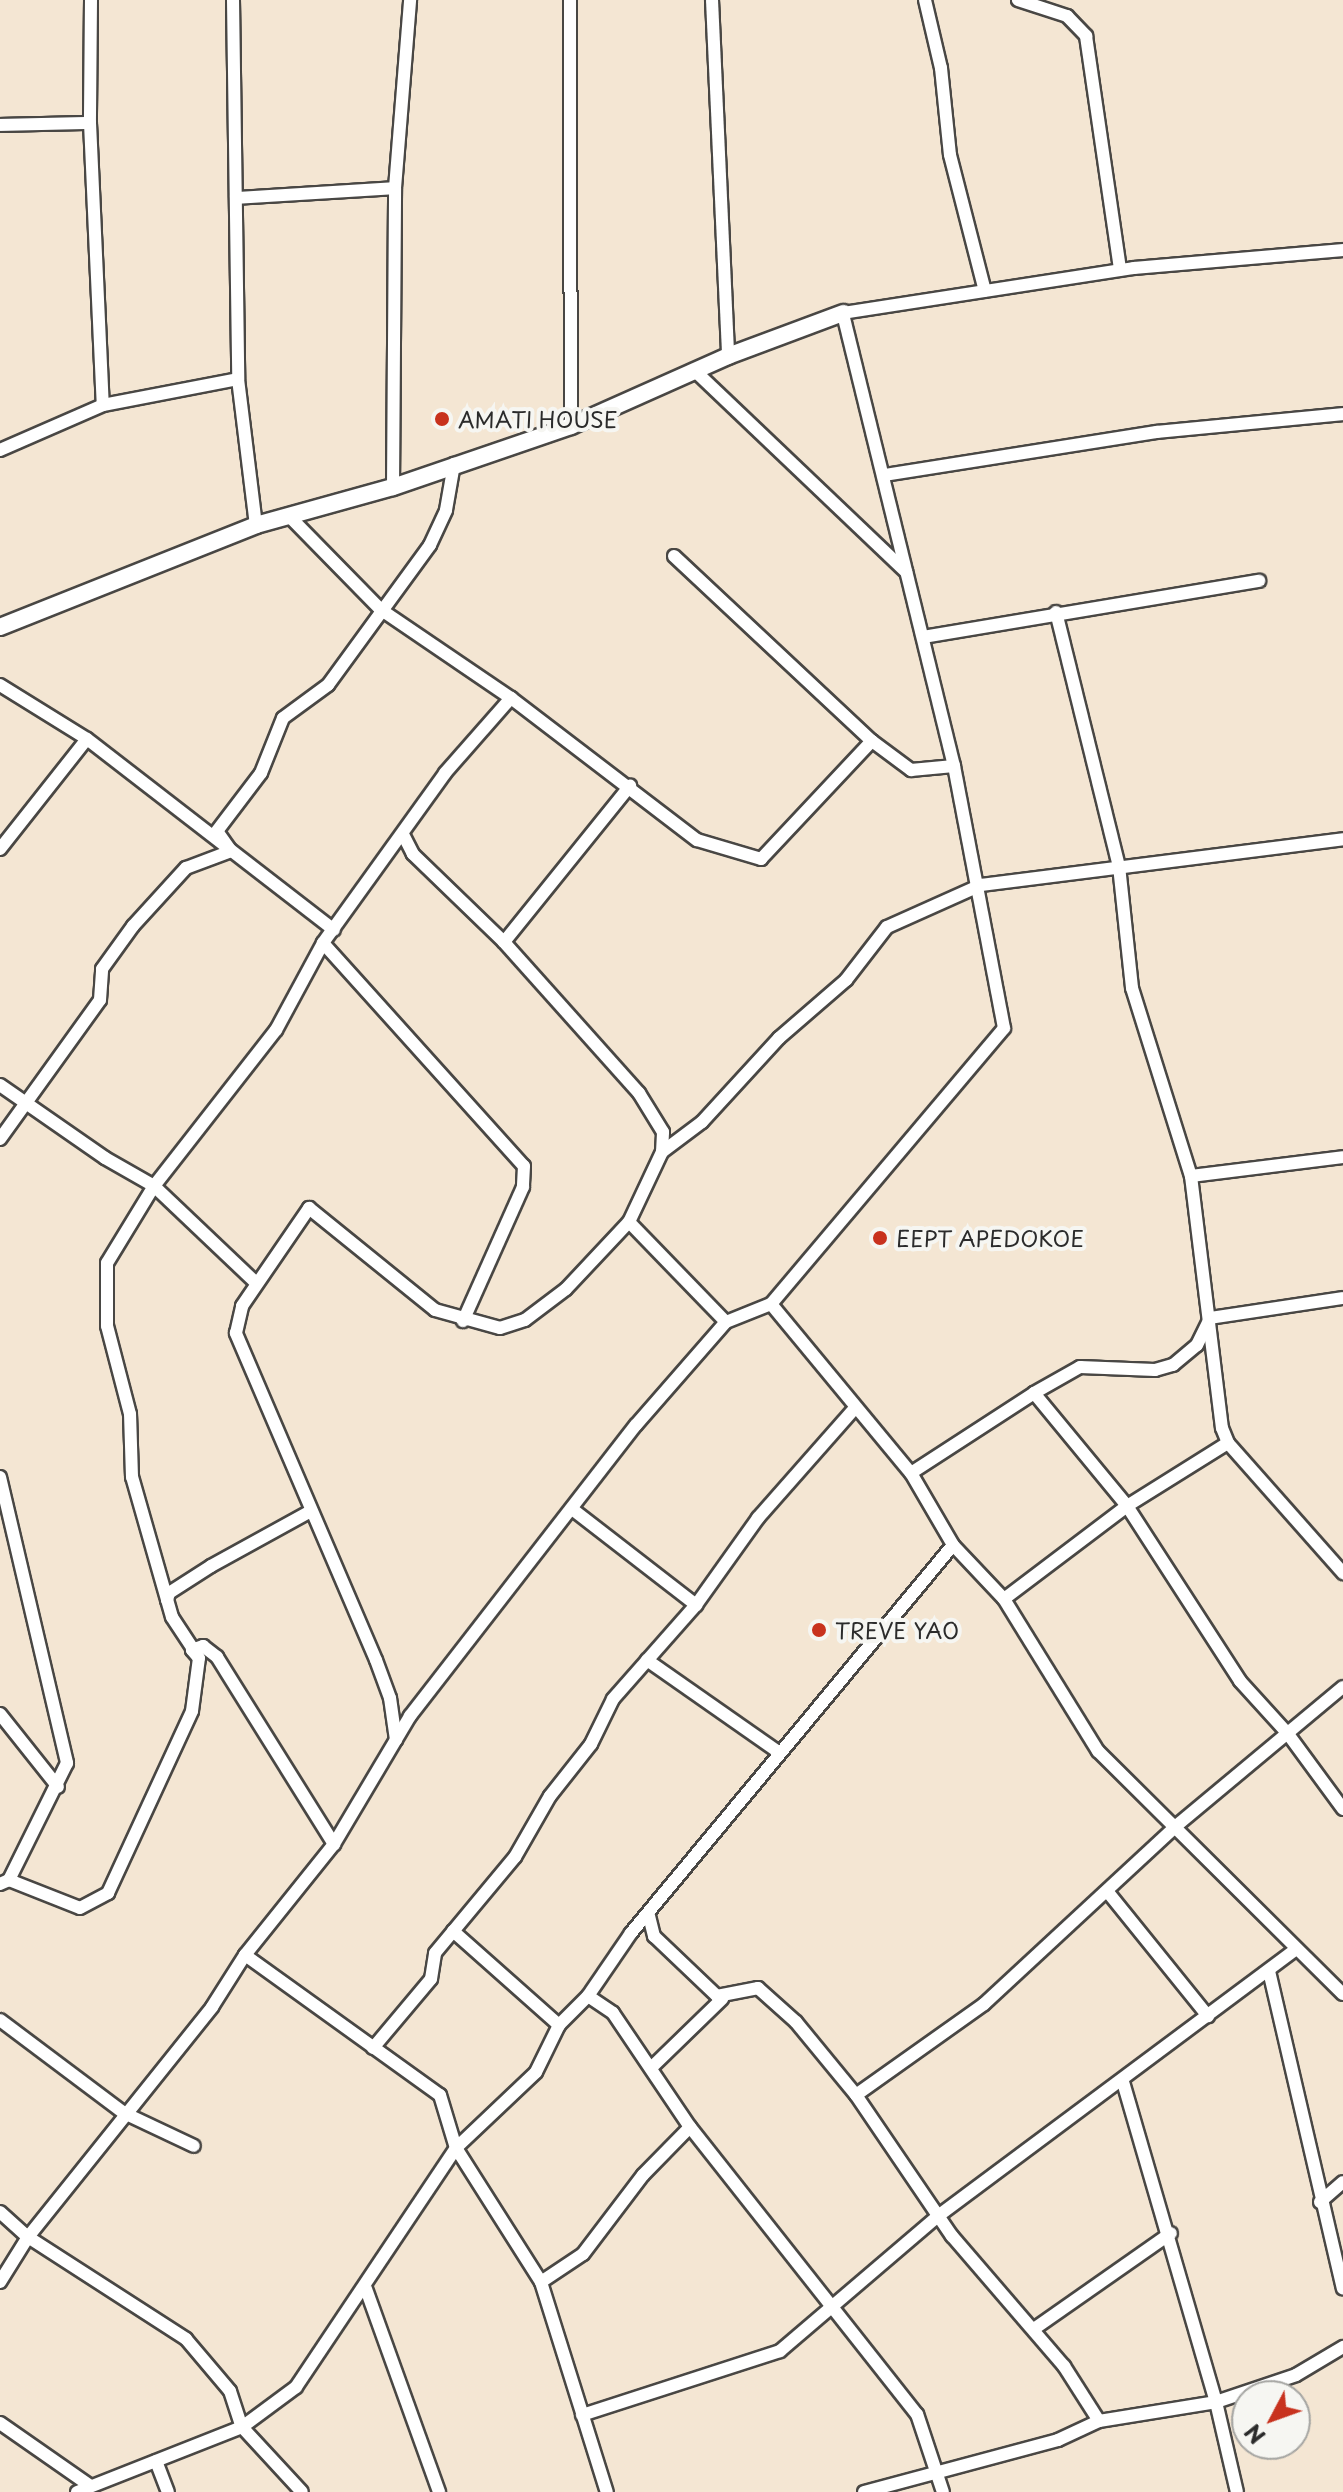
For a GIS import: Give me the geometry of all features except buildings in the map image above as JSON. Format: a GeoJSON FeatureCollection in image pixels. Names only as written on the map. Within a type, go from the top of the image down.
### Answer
{"type":"FeatureCollection","features":[{"type":"Feature","properties":{"kind":"street"},"geometry":{"type":"LineString","coordinates":[[91,0],[90,123],[103,405]]}},
{"type":"Feature","properties":{"kind":"street"},"geometry":{"type":"LineString","coordinates":[[233,0],[238,379],[256,525]]}},
{"type":"Feature","properties":{"kind":"street"},"geometry":{"type":"LineString","coordinates":[[393,487],[395,188],[410,0]]}},
{"type":"Feature","properties":{"kind":"street"},"geometry":{"type":"LineString","coordinates":[[570,0],[571,426]]}},
{"type":"Feature","properties":{"kind":"street"},"geometry":{"type":"LineString","coordinates":[[712,0],[728,356]]}},
{"type":"Feature","properties":{"kind":"street"},"geometry":{"type":"LineString","coordinates":[[925,0],[941,68],[950,155],[985,291]]}},
{"type":"Feature","properties":{"kind":"street"},"geometry":{"type":"LineString","coordinates":[[1018,0],[1067,16],[1086,36],[1120,270]]}},
{"type":"Feature","properties":{"kind":"street"},"geometry":{"type":"LineString","coordinates":[[0,125],[90,123]]}},
{"type":"Feature","properties":{"kind":"street"},"geometry":{"type":"LineString","coordinates":[[236,198],[395,188]]}},
{"type":"Feature","properties":{"kind":"street"},"geometry":{"type":"LineString","coordinates":[[0,627],[256,525],[393,487],[571,426],[694,370],[843,313],[1120,270],[1343,250]]}},
{"type":"Feature","properties":{"kind":"street"},"geometry":{"type":"LineString","coordinates":[[0,2282],[28,2237],[124,2113],[212,2007],[245,1955],[334,1844],[396,1740],[636,1425],[726,1322],[771,1304],[1004,1028],[981,885],[885,475],[843,313]]}},
{"type":"Feature","properties":{"kind":"street"},"geometry":{"type":"LineString","coordinates":[[694,370],[906,572]]}},
{"type":"Feature","properties":{"kind":"street"},"geometry":{"type":"LineString","coordinates":[[0,450],[103,405],[238,379]]}},
{"type":"Feature","properties":{"kind":"street"},"geometry":{"type":"LineString","coordinates":[[885,475],[1157,432],[1343,414]]}},
{"type":"Feature","properties":{"kind":"street"},"geometry":{"type":"LineString","coordinates":[[231,851],[217,831],[261,773],[283,718],[328,685],[435,536],[449,501],[454,464]]}},
{"type":"Feature","properties":{"kind":"street"},"geometry":{"type":"LineString","coordinates":[[288,515],[380,609],[511,698],[697,840],[761,859],[872,741]]}},
{"type":"Feature","properties":{"kind":"street"},"geometry":{"type":"LineString","coordinates":[[674,556],[872,741],[911,770],[954,766]]}},
{"type":"Feature","properties":{"kind":"street"},"geometry":{"type":"LineString","coordinates":[[923,637],[1056,612],[1259,581]]}},
{"type":"Feature","properties":{"kind":"street"},"geometry":{"type":"LineString","coordinates":[[1056,612],[1119,866],[1132,988],[1191,1176],[1222,1428],[1228,1443],[1343,1573]]}},
{"type":"Feature","properties":{"kind":"street"},"geometry":{"type":"LineString","coordinates":[[0,685],[87,739],[334,930]]}},
{"type":"Feature","properties":{"kind":"street"},"geometry":{"type":"LineString","coordinates":[[199,1658],[184,1642],[167,1600],[132,1477],[130,1414],[107,1326],[107,1263],[154,1186],[263,1049],[323,943],[404,836],[445,773],[511,698]]}},
{"type":"Feature","properties":{"kind":"street"},"geometry":{"type":"LineString","coordinates":[[0,849],[87,739]]}},
{"type":"Feature","properties":{"kind":"street"},"geometry":{"type":"LineString","coordinates":[[504,942],[630,786]]}},
{"type":"Feature","properties":{"kind":"street"},"geometry":{"type":"LineString","coordinates":[[396,1740],[390,1698],[236,1333],[242,1306],[255,1282],[309,1208],[435,1310],[463,1321],[500,1328],[525,1320],[566,1289],[629,1222],[662,1152],[663,1132],[655,1113],[504,942],[413,854],[404,836]]}},
{"type":"Feature","properties":{"kind":"street"},"geometry":{"type":"LineString","coordinates":[[662,1152],[702,1122],[779,1038],[846,980],[887,927],[981,885],[1343,839]]}},
{"type":"Feature","properties":{"kind":"street"},"geometry":{"type":"LineString","coordinates":[[0,1139],[100,1000],[102,969],[133,926],[186,868],[231,851]]}},
{"type":"Feature","properties":{"kind":"street"},"geometry":{"type":"LineString","coordinates":[[323,943],[524,1166],[523,1187],[463,1321]]}},
{"type":"Feature","properties":{"kind":"street"},"geometry":{"type":"LineString","coordinates":[[0,1085],[154,1186],[255,1282]]}},
{"type":"Feature","properties":{"kind":"street"},"geometry":{"type":"LineString","coordinates":[[1191,1176],[1343,1157]]}},
{"type":"Feature","properties":{"kind":"street"},"geometry":{"type":"LineString","coordinates":[[629,1222],[726,1322]]}},
{"type":"Feature","properties":{"kind":"street"},"geometry":{"type":"LineString","coordinates":[[1210,1318],[1343,1298]]}},
{"type":"Feature","properties":{"kind":"street"},"geometry":{"type":"LineString","coordinates":[[771,1304],[911,1473],[953,1545],[1004,1599],[1098,1751],[1176,1826],[1295,1950],[1343,1994]]}},
{"type":"Feature","properties":{"kind":"street"},"geometry":{"type":"LineString","coordinates":[[911,1473],[1034,1393],[1080,1367],[1155,1370],[1173,1365],[1197,1345],[1210,1318]]}},
{"type":"Feature","properties":{"kind":"street"},"geometry":{"type":"LineString","coordinates":[[1034,1393],[1127,1506],[1240,1681],[1288,1734],[1343,1809]]}},
{"type":"Feature","properties":{"kind":"street"},"geometry":{"type":"LineString","coordinates":[[373,2048],[431,1979],[435,1953],[515,1857],[550,1796],[591,1744],[613,1699],[696,1605],[758,1518],[855,1408]]}},
{"type":"Feature","properties":{"kind":"street"},"geometry":{"type":"LineString","coordinates":[[1004,1599],[1127,1506],[1228,1443]]}},
{"type":"Feature","properties":{"kind":"street"},"geometry":{"type":"LineString","coordinates":[[0,1477],[67,1763],[58,1787],[4,1882],[80,1908],[108,1893],[192,1711],[199,1658],[192,1650],[196,1646],[217,1657],[334,1844]]}},
{"type":"Feature","properties":{"kind":"street"},"geometry":{"type":"LineString","coordinates":[[572,1509],[696,1605]]}},
{"type":"Feature","properties":{"kind":"street"},"geometry":{"type":"LineString","coordinates":[[167,1600],[169,1593],[211,1566],[311,1511]]}},
{"type":"Feature","properties":{"kind":"street"},"geometry":{"type":"LineString","coordinates":[[0,2423],[83,2488],[242,2427],[296,2387],[366,2289],[456,2148],[536,2072],[559,2025],[588,1996],[777,1751],[953,1545]]}},
{"type":"Feature","properties":{"kind":"street"},"geometry":{"type":"LineString","coordinates":[[647,1660],[777,1751]]}},
{"type":"Feature","properties":{"kind":"street"},"geometry":{"type":"LineString","coordinates":[[856,2095],[984,2004],[1176,1826],[1343,1687]]}},
{"type":"Feature","properties":{"kind":"street"},"geometry":{"type":"LineString","coordinates":[[0,1714],[58,1787]]}},
{"type":"Feature","properties":{"kind":"street"},"geometry":{"type":"LineString","coordinates":[[1107,1891],[1208,2016]]}},
{"type":"Feature","properties":{"kind":"street"},"geometry":{"type":"LineString","coordinates":[[649,1916],[654,1936],[722,1999]]}},
{"type":"Feature","properties":{"kind":"street"},"geometry":{"type":"LineString","coordinates":[[453,1931],[559,2025]]}},
{"type":"Feature","properties":{"kind":"street"},"geometry":{"type":"LineString","coordinates":[[582,2415],[780,2351],[835,2308],[938,2216],[1123,2082],[1295,1950]]}},
{"type":"Feature","properties":{"kind":"street"},"geometry":{"type":"LineString","coordinates":[[245,1955],[440,2095],[456,2148],[541,2282],[607,2492]]}},
{"type":"Feature","properties":{"kind":"street"},"geometry":{"type":"LineString","coordinates":[[1269,1971],[1320,2202],[1343,2289]]}},
{"type":"Feature","properties":{"kind":"street"},"geometry":{"type":"LineString","coordinates":[[652,2067],[722,1999],[750,1989],[763,1991],[856,2095],[938,2216],[1034,2329],[1099,2421]]}},
{"type":"Feature","properties":{"kind":"street"},"geometry":{"type":"LineString","coordinates":[[588,1996],[613,2013],[690,2127],[917,2414],[943,2492]]}},
{"type":"Feature","properties":{"kind":"street"},"geometry":{"type":"LineString","coordinates":[[0,2020],[124,2113],[194,2146]]}},
{"type":"Feature","properties":{"kind":"street"},"geometry":{"type":"LineString","coordinates":[[1123,2082],[1171,2233],[1237,2492]]}},
{"type":"Feature","properties":{"kind":"street"},"geometry":{"type":"LineString","coordinates":[[541,2282],[583,2254],[643,2175],[690,2127]]}},
{"type":"Feature","properties":{"kind":"street"},"geometry":{"type":"LineString","coordinates":[[1320,2202],[1343,2182]]}},
{"type":"Feature","properties":{"kind":"street"},"geometry":{"type":"LineString","coordinates":[[0,2212],[28,2237],[186,2339],[230,2391],[242,2427],[302,2492]]}},
{"type":"Feature","properties":{"kind":"street"},"geometry":{"type":"LineString","coordinates":[[1034,2329],[1171,2233]]}},
{"type":"Feature","properties":{"kind":"street"},"geometry":{"type":"LineString","coordinates":[[366,2289],[439,2492]]}},
{"type":"Feature","properties":{"kind":"street"},"geometry":{"type":"LineString","coordinates":[[864,2492],[937,2476],[987,2456],[1058,2440],[1099,2421],[1216,2402],[1296,2375],[1343,2347]]}},
{"type":"Feature","properties":{"kind":"street"},"geometry":{"type":"LineString","coordinates":[[156,2461],[168,2492]]}},
{"type":"Feature","properties":{"kind":"place","name":"AMATI HOUSE"},"geometry":{"type":"Point","coordinates":[442,419]}},
{"type":"Feature","properties":{"kind":"place","name":"EEPT APEDOKOE"},"geometry":{"type":"Point","coordinates":[880,1238]}},
{"type":"Feature","properties":{"kind":"place","name":"TREVE YAO"},"geometry":{"type":"Point","coordinates":[819,1630]}}]}
